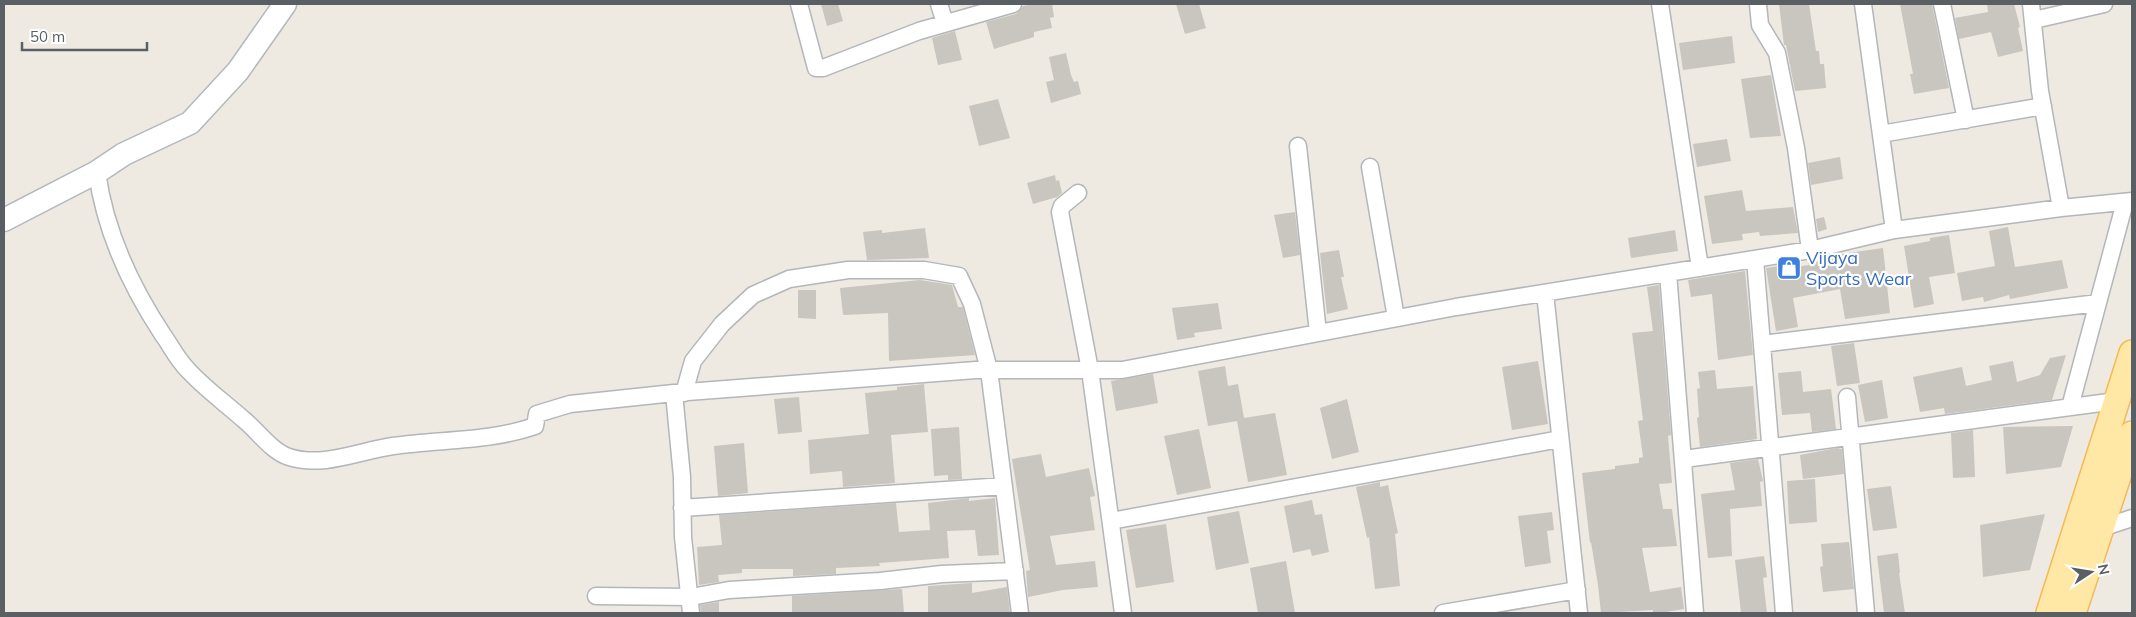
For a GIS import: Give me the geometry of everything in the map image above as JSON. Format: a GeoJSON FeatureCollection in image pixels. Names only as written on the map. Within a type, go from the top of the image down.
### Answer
{"type":"FeatureCollection","features":[{"type":"Feature","properties":{"kind":"main road"},"geometry":{"type":"LineString","coordinates":[[2049,613],[2132,353]]}},
{"type":"Feature","properties":{"kind":"main road"},"geometry":{"type":"LineString","coordinates":[[2073,613],[2132,434]]}},
{"type":"Feature","properties":{"kind":"street"},"geometry":{"type":"LineString","coordinates":[[4,220],[97,172],[124,154],[190,123],[238,71],[284,4]]}},
{"type":"Feature","properties":{"kind":"street"},"geometry":{"type":"LineString","coordinates":[[799,4],[816,68],[823,68],[919,30],[1009,4]]}},
{"type":"Feature","properties":{"kind":"street"},"geometry":{"type":"LineString","coordinates":[[939,4],[945,24]]}},
{"type":"Feature","properties":{"kind":"street"},"geometry":{"type":"LineString","coordinates":[[1660,4],[1700,268]]}},
{"type":"Feature","properties":{"kind":"street"},"geometry":{"type":"LineString","coordinates":[[1758,4],[1760,25],[1777,53],[1796,148],[1810,250]]}},
{"type":"Feature","properties":{"kind":"street"},"geometry":{"type":"LineString","coordinates":[[1863,4],[1894,230]]}},
{"type":"Feature","properties":{"kind":"street"},"geometry":{"type":"LineString","coordinates":[[1942,4],[1966,120]]}},
{"type":"Feature","properties":{"kind":"street"},"geometry":{"type":"LineString","coordinates":[[2061,208],[2043,106],[2032,12],[2104,4]]}},
{"type":"Feature","properties":{"kind":"street"},"geometry":{"type":"LineString","coordinates":[[1881,134],[2043,106]]}},
{"type":"Feature","properties":{"kind":"street"},"geometry":{"type":"LineString","coordinates":[[1298,146],[1318,333]]}},
{"type":"Feature","properties":{"kind":"street"},"geometry":{"type":"LineString","coordinates":[[1370,167],[1396,318]]}},
{"type":"Feature","properties":{"kind":"street"},"geometry":{"type":"LineString","coordinates":[[97,172],[101,201],[128,276],[148,311],[185,367],[208,392],[244,420],[262,439],[288,457],[314,462],[393,446],[514,433],[535,426],[538,414],[570,404],[679,393],[989,370],[1122,370],[1396,318],[1810,250],[1894,230],[2061,208],[2129,202],[2098,303],[2070,407]]}},
{"type":"Feature","properties":{"kind":"street"},"geometry":{"type":"LineString","coordinates":[[1078,193],[1062,206],[1060,212],[1090,370],[1123,613]]}},
{"type":"Feature","properties":{"kind":"street"},"geometry":{"type":"LineString","coordinates":[[1755,259],[1784,613]]}},
{"type":"Feature","properties":{"kind":"street"},"geometry":{"type":"LineString","coordinates":[[691,605],[683,537],[679,393],[694,361],[722,324],[754,295],[789,279],[848,270],[924,270],[959,276],[972,304],[989,370],[1020,613]]}},
{"type":"Feature","properties":{"kind":"street"},"geometry":{"type":"LineString","coordinates":[[1668,273],[1695,613]]}},
{"type":"Feature","properties":{"kind":"street"},"geometry":{"type":"LineString","coordinates":[[1545,293],[1579,613]]}},
{"type":"Feature","properties":{"kind":"street"},"geometry":{"type":"LineString","coordinates":[[1762,344],[2098,303]]}},
{"type":"Feature","properties":{"kind":"street"},"geometry":{"type":"LineString","coordinates":[[1847,397],[1866,613]]}},
{"type":"Feature","properties":{"kind":"street"},"geometry":{"type":"LineString","coordinates":[[1684,459],[2116,401]]}},
{"type":"Feature","properties":{"kind":"street"},"geometry":{"type":"LineString","coordinates":[[1111,521],[1560,439]]}},
{"type":"Feature","properties":{"kind":"street"},"geometry":{"type":"LineString","coordinates":[[682,508],[1004,486]]}},
{"type":"Feature","properties":{"kind":"street"},"geometry":{"type":"LineString","coordinates":[[2102,528],[2132,518]]}},
{"type":"Feature","properties":{"kind":"street"},"geometry":{"type":"LineString","coordinates":[[596,596],[691,605],[729,590],[880,581],[942,574],[1015,571]]}},
{"type":"Feature","properties":{"kind":"street"},"geometry":{"type":"LineString","coordinates":[[1443,613],[1577,590]]}},
{"type":"Feature","properties":{"kind":"building"},"geometry":{"type":"Polygon","coordinates":[[[821,4],[838,4],[843,21],[827,26],[821,4]]]}},
{"type":"Feature","properties":{"kind":"building"},"geometry":{"type":"Polygon","coordinates":[[[1052,4],[1054,17],[1050,18],[1052,28],[1034,32],[1034,37],[994,49],[986,22],[1016,14],[1023,6],[1052,4]]]}},
{"type":"Feature","properties":{"kind":"building"},"geometry":{"type":"Polygon","coordinates":[[[1176,4],[1199,4],[1206,28],[1185,34],[1176,4]]]}},
{"type":"Feature","properties":{"kind":"building"},"geometry":{"type":"Polygon","coordinates":[[[1779,4],[1809,4],[1816,51],[1819,51],[1820,64],[1824,64],[1826,88],[1795,91],[1786,45],[1784,45],[1779,4]]]}},
{"type":"Feature","properties":{"kind":"building"},"geometry":{"type":"Polygon","coordinates":[[[1900,4],[1932,4],[1949,88],[1914,94],[1910,74],[1913,74],[1900,4]]]}},
{"type":"Feature","properties":{"kind":"building"},"geometry":{"type":"Polygon","coordinates":[[[1987,4],[2014,4],[2020,27],[2018,28],[2023,51],[1998,57],[1991,32],[1959,39],[1955,18],[1988,12],[1987,4]]]}},
{"type":"Feature","properties":{"kind":"building"},"geometry":{"type":"Polygon","coordinates":[[[955,31],[962,60],[938,65],[932,38],[955,31]]]}},
{"type":"Feature","properties":{"kind":"building"},"geometry":{"type":"Polygon","coordinates":[[[1732,36],[1735,63],[1683,70],[1679,43],[1732,36]]]}},
{"type":"Feature","properties":{"kind":"building"},"geometry":{"type":"Polygon","coordinates":[[[1066,53],[1071,75],[1074,82],[1078,81],[1081,94],[1051,103],[1046,82],[1054,80],[1049,57],[1066,53]]]}},
{"type":"Feature","properties":{"kind":"building"},"geometry":{"type":"Polygon","coordinates":[[[1771,75],[1781,136],[1750,138],[1741,79],[1771,75]]]}},
{"type":"Feature","properties":{"kind":"building"},"geometry":{"type":"Polygon","coordinates":[[[998,99],[1010,138],[979,146],[969,106],[998,99]]]}},
{"type":"Feature","properties":{"kind":"building"},"geometry":{"type":"Polygon","coordinates":[[[1727,139],[1731,161],[1697,167],[1693,144],[1727,139]]]}},
{"type":"Feature","properties":{"kind":"building"},"geometry":{"type":"Polygon","coordinates":[[[1840,157],[1843,179],[1811,185],[1808,163],[1840,157]]]}},
{"type":"Feature","properties":{"kind":"building"},"geometry":{"type":"Polygon","coordinates":[[[1055,175],[1056,181],[1059,180],[1062,193],[1057,197],[1033,204],[1027,183],[1055,175]]]}},
{"type":"Feature","properties":{"kind":"building"},"geometry":{"type":"Polygon","coordinates":[[[1742,190],[1746,211],[1793,207],[1798,233],[1760,236],[1759,232],[1742,234],[1743,240],[1712,244],[1704,196],[1742,190]]]}},
{"type":"Feature","properties":{"kind":"building"},"geometry":{"type":"Polygon","coordinates":[[[1295,212],[1300,255],[1283,258],[1274,215],[1295,212]]]}},
{"type":"Feature","properties":{"kind":"building"},"geometry":{"type":"Polygon","coordinates":[[[1824,217],[1827,229],[1818,232],[1816,219],[1824,217]]]}},
{"type":"Feature","properties":{"kind":"building"},"geometry":{"type":"Polygon","coordinates":[[[2008,227],[2015,267],[2062,260],[2068,288],[2010,299],[2009,295],[1984,302],[1983,297],[1962,301],[1957,273],[1995,266],[1989,231],[2008,227]]]}},
{"type":"Feature","properties":{"kind":"building"},"geometry":{"type":"Polygon","coordinates":[[[925,228],[929,258],[867,260],[863,232],[882,230],[882,233],[925,228]]]}},
{"type":"Feature","properties":{"kind":"building"},"geometry":{"type":"Polygon","coordinates":[[[1675,230],[1678,251],[1631,258],[1628,238],[1675,230]]]}},
{"type":"Feature","properties":{"kind":"building"},"geometry":{"type":"Polygon","coordinates":[[[1949,235],[1955,273],[1929,277],[1934,304],[1914,308],[1904,246],[1930,241],[1930,238],[1949,235]]]}},
{"type":"Feature","properties":{"kind":"building"},"geometry":{"type":"Polygon","coordinates":[[[1883,248],[1890,313],[1845,319],[1840,289],[1793,298],[1798,327],[1776,331],[1766,268],[1780,266],[1781,269],[1809,265],[1808,263],[1834,257],[1834,255],[1883,248]]]}},
{"type":"Feature","properties":{"kind":"building"},"geometry":{"type":"Polygon","coordinates":[[[1339,250],[1344,277],[1341,277],[1348,309],[1327,314],[1320,253],[1339,250]]]}},
{"type":"Feature","properties":{"kind":"building"},"geometry":{"type":"Polygon","coordinates":[[[1745,271],[1753,355],[1718,360],[1712,294],[1691,297],[1688,280],[1745,271]]]}},
{"type":"Feature","properties":{"kind":"building"},"geometry":{"type":"Polygon","coordinates":[[[920,280],[952,285],[958,307],[963,307],[975,355],[889,361],[888,313],[843,315],[840,288],[920,280]]]}},
{"type":"Feature","properties":{"kind":"building"},"geometry":{"type":"Polygon","coordinates":[[[1659,285],[1671,435],[1668,436],[1672,483],[1659,484],[1663,509],[1672,509],[1677,546],[1642,548],[1650,592],[1681,587],[1684,609],[1660,613],[1653,613],[1653,610],[1601,613],[1582,473],[1615,469],[1615,466],[1639,463],[1639,458],[1643,457],[1638,421],[1643,420],[1632,333],[1653,331],[1647,287],[1659,285]]]}},
{"type":"Feature","properties":{"kind":"building"},"geometry":{"type":"Polygon","coordinates":[[[798,290],[816,290],[816,319],[798,318],[798,290]]]}},
{"type":"Feature","properties":{"kind":"building"},"geometry":{"type":"Polygon","coordinates":[[[1218,303],[1222,329],[1194,333],[1195,337],[1177,340],[1172,308],[1218,303]]]}},
{"type":"Feature","properties":{"kind":"building"},"geometry":{"type":"Polygon","coordinates":[[[1854,343],[1860,383],[1837,386],[1831,346],[1854,343]]]}},
{"type":"Feature","properties":{"kind":"building"},"geometry":{"type":"Polygon","coordinates":[[[2066,355],[2052,400],[1945,414],[1944,408],[1920,412],[1913,377],[1962,367],[1966,386],[1992,380],[1989,366],[2013,361],[2017,382],[2040,375],[2050,358],[2066,355]]]}},
{"type":"Feature","properties":{"kind":"building"},"geometry":{"type":"Polygon","coordinates":[[[1538,361],[1548,424],[1512,430],[1502,367],[1538,361]]]}},
{"type":"Feature","properties":{"kind":"building"},"geometry":{"type":"Polygon","coordinates":[[[1225,366],[1228,386],[1238,384],[1244,418],[1275,413],[1287,475],[1248,482],[1237,421],[1208,426],[1198,371],[1225,366]]]}},
{"type":"Feature","properties":{"kind":"building"},"geometry":{"type":"Polygon","coordinates":[[[1715,370],[1717,389],[1753,386],[1757,439],[1700,447],[1697,418],[1699,417],[1697,389],[1700,388],[1698,372],[1715,370]]]}},
{"type":"Feature","properties":{"kind":"building"},"geometry":{"type":"Polygon","coordinates":[[[1801,371],[1803,392],[1831,389],[1836,429],[1812,432],[1810,413],[1782,415],[1778,373],[1801,371]]]}},
{"type":"Feature","properties":{"kind":"building"},"geometry":{"type":"Polygon","coordinates":[[[1153,374],[1158,403],[1116,411],[1111,381],[1153,374]]]}},
{"type":"Feature","properties":{"kind":"building"},"geometry":{"type":"Polygon","coordinates":[[[1882,380],[1888,418],[1865,422],[1858,385],[1882,380]]]}},
{"type":"Feature","properties":{"kind":"building"},"geometry":{"type":"Polygon","coordinates":[[[924,384],[928,432],[891,435],[895,483],[843,487],[842,471],[810,474],[808,440],[869,434],[865,393],[897,390],[897,387],[924,384]]]}},
{"type":"Feature","properties":{"kind":"building"},"geometry":{"type":"Polygon","coordinates":[[[799,397],[802,432],[778,434],[774,399],[799,397]]]}},
{"type":"Feature","properties":{"kind":"building"},"geometry":{"type":"Polygon","coordinates":[[[1347,399],[1359,452],[1332,459],[1320,408],[1347,399]]]}},
{"type":"Feature","properties":{"kind":"building"},"geometry":{"type":"Polygon","coordinates":[[[2073,426],[2061,467],[2006,474],[2003,427],[2073,426]]]}},
{"type":"Feature","properties":{"kind":"building"},"geometry":{"type":"Polygon","coordinates":[[[959,427],[962,479],[948,480],[948,475],[934,476],[931,429],[959,427]]]}},
{"type":"Feature","properties":{"kind":"building"},"geometry":{"type":"Polygon","coordinates":[[[1199,429],[1211,488],[1177,495],[1164,436],[1199,429]]]}},
{"type":"Feature","properties":{"kind":"building"},"geometry":{"type":"Polygon","coordinates":[[[1973,430],[1975,477],[1953,478],[1951,433],[1973,430]]]}},
{"type":"Feature","properties":{"kind":"building"},"geometry":{"type":"Polygon","coordinates":[[[744,443],[748,493],[718,496],[714,446],[744,443]]]}},
{"type":"Feature","properties":{"kind":"building"},"geometry":{"type":"Polygon","coordinates":[[[1837,448],[1842,449],[1844,474],[1803,479],[1800,455],[1837,448]]]}},
{"type":"Feature","properties":{"kind":"building"},"geometry":{"type":"Polygon","coordinates":[[[1041,454],[1046,477],[1089,468],[1095,496],[1090,497],[1095,530],[1050,536],[1056,565],[1095,561],[1098,587],[1063,590],[1028,597],[1026,571],[1030,570],[1012,459],[1041,454]]]}},
{"type":"Feature","properties":{"kind":"building"},"geometry":{"type":"Polygon","coordinates":[[[1758,459],[1763,481],[1760,482],[1762,506],[1730,509],[1732,556],[1708,558],[1701,494],[1735,490],[1730,463],[1758,459]]]}},
{"type":"Feature","properties":{"kind":"building"},"geometry":{"type":"Polygon","coordinates":[[[1815,479],[1817,522],[1789,524],[1787,481],[1815,479]]]}},
{"type":"Feature","properties":{"kind":"building"},"geometry":{"type":"Polygon","coordinates":[[[1380,482],[1380,487],[1388,485],[1398,533],[1395,534],[1400,586],[1375,589],[1369,537],[1367,538],[1356,487],[1380,482]]]}},
{"type":"Feature","properties":{"kind":"building"},"geometry":{"type":"Polygon","coordinates":[[[1891,486],[1897,528],[1873,531],[1867,489],[1891,486]]]}},
{"type":"Feature","properties":{"kind":"building"},"geometry":{"type":"Polygon","coordinates":[[[969,498],[969,501],[995,498],[999,555],[978,556],[975,530],[947,531],[949,558],[879,563],[880,566],[836,568],[836,574],[793,576],[793,569],[742,569],[742,573],[718,575],[719,582],[699,585],[697,547],[722,545],[719,515],[896,503],[899,532],[930,530],[928,503],[969,498]]]}},
{"type":"Feature","properties":{"kind":"building"},"geometry":{"type":"Polygon","coordinates":[[[1312,500],[1315,515],[1322,514],[1329,552],[1312,556],[1310,549],[1293,553],[1284,506],[1312,500]]]}},
{"type":"Feature","properties":{"kind":"building"},"geometry":{"type":"Polygon","coordinates":[[[1239,511],[1249,563],[1216,570],[1207,517],[1239,511]]]}},
{"type":"Feature","properties":{"kind":"building"},"geometry":{"type":"Polygon","coordinates":[[[1552,512],[1554,530],[1547,531],[1551,563],[1525,567],[1518,516],[1552,512]]]}},
{"type":"Feature","properties":{"kind":"building"},"geometry":{"type":"Polygon","coordinates":[[[2045,514],[2030,570],[1983,577],[1980,525],[2045,514]]]}},
{"type":"Feature","properties":{"kind":"building"},"geometry":{"type":"Polygon","coordinates":[[[1166,524],[1174,582],[1136,588],[1126,530],[1166,524]]]}},
{"type":"Feature","properties":{"kind":"building"},"geometry":{"type":"Polygon","coordinates":[[[1849,542],[1854,589],[1823,592],[1820,567],[1823,566],[1821,544],[1849,542]]]}},
{"type":"Feature","properties":{"kind":"building"},"geometry":{"type":"Polygon","coordinates":[[[1898,553],[1905,613],[1884,613],[1877,556],[1898,553]]]}},
{"type":"Feature","properties":{"kind":"building"},"geometry":{"type":"Polygon","coordinates":[[[1764,556],[1767,577],[1763,578],[1767,613],[1741,613],[1735,560],[1764,556]]]}},
{"type":"Feature","properties":{"kind":"building"},"geometry":{"type":"Polygon","coordinates":[[[1286,561],[1295,613],[1258,613],[1250,568],[1286,561]]]}},
{"type":"Feature","properties":{"kind":"building"},"geometry":{"type":"Polygon","coordinates":[[[972,583],[972,593],[1007,587],[1010,613],[928,613],[928,586],[972,583]]]}},
{"type":"Feature","properties":{"kind":"building"},"geometry":{"type":"Polygon","coordinates":[[[902,589],[904,613],[792,613],[792,596],[902,589]]]}},
{"type":"Feature","properties":{"kind":"building"},"geometry":{"type":"Polygon","coordinates":[[[719,602],[719,613],[701,613],[700,605],[719,602]]]}},
{"type":"Feature","properties":{"kind":"place","name":"Vijaya Sports Wear"},"geometry":{"type":"Point","coordinates":[1789,268]}}]}
